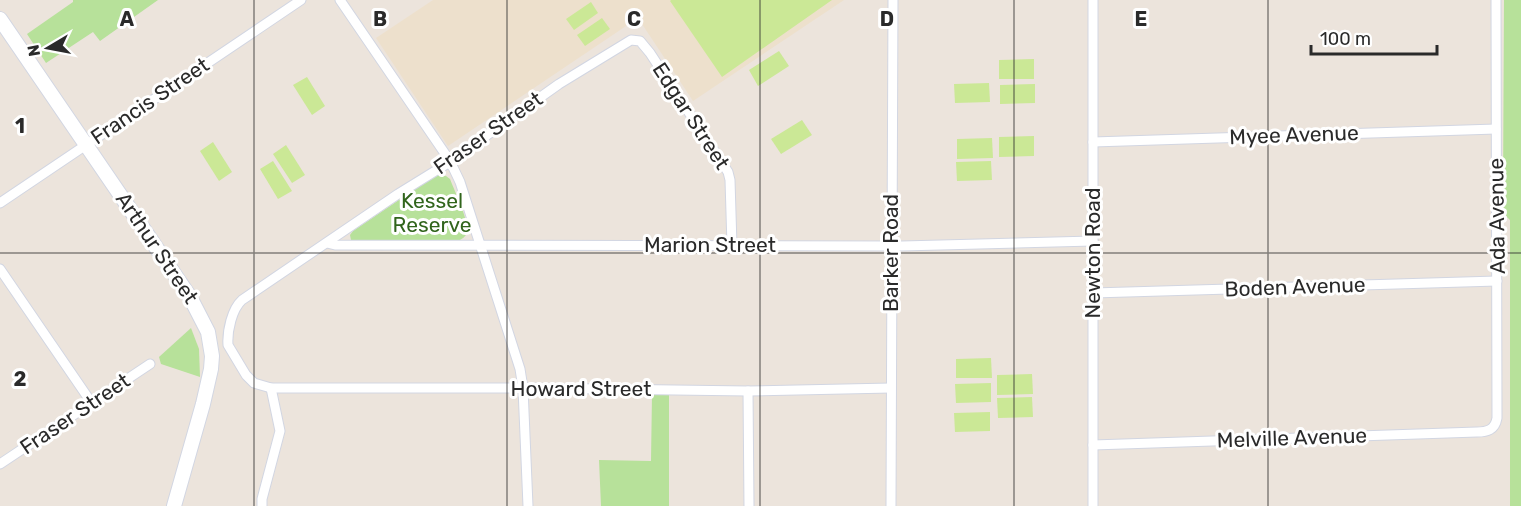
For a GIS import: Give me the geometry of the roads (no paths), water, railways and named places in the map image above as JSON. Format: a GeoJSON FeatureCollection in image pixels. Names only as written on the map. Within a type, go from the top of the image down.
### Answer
{"type":"FeatureCollection","features":[{"type":"Feature","properties":{"kind":"main road","name":"Arthur Street"},"geometry":{"type":"LineString","coordinates":[[0,19],[190,297],[202,316],[208,332],[212,356],[209,380],[174,506]]}},
{"type":"Feature","properties":{"kind":"street","name":"Francis Street"},"geometry":{"type":"LineString","coordinates":[[0,203],[301,0]]}},
{"type":"Feature","properties":{"kind":"street"},"geometry":{"type":"LineString","coordinates":[[340,0],[450,161],[460,182],[517,356],[523,388],[528,506]]}},
{"type":"Feature","properties":{"kind":"street","name":"Barker Road"},"geometry":{"type":"LineString","coordinates":[[891,506],[893,0]]}},
{"type":"Feature","properties":{"kind":"street","name":"Newton Road"},"geometry":{"type":"LineString","coordinates":[[1093,0],[1093,506]]}},
{"type":"Feature","properties":{"kind":"street","name":"Ada Avenue"},"geometry":{"type":"LineString","coordinates":[[1491,430],[1497,418],[1496,0]]}},
{"type":"Feature","properties":{"kind":"street","name":"Edgar Street"},"geometry":{"type":"LineString","coordinates":[[626,42],[640,41],[650,52],[728,172],[732,246]]}},
{"type":"Feature","properties":{"kind":"street","name":"Fraser Street"},"geometry":{"type":"LineString","coordinates":[[271,388],[254,383],[228,345],[237,304],[450,161],[559,84],[626,42]]}},
{"type":"Feature","properties":{"kind":"street","name":"Myee Avenue"},"geometry":{"type":"LineString","coordinates":[[1093,142],[1496,129]]}},
{"type":"Feature","properties":{"kind":"street","name":"Marion Street"},"geometry":{"type":"LineString","coordinates":[[327,243],[335,245],[891,246],[1093,241]]}},
{"type":"Feature","properties":{"kind":"street"},"geometry":{"type":"LineString","coordinates":[[0,269],[91,402]]}},
{"type":"Feature","properties":{"kind":"street","name":"Boden Avenue"},"geometry":{"type":"LineString","coordinates":[[1093,293],[1497,281]]}},
{"type":"Feature","properties":{"kind":"street","name":"Fraser Street"},"geometry":{"type":"LineString","coordinates":[[0,464],[150,364]]}},
{"type":"Feature","properties":{"kind":"street"},"geometry":{"type":"LineString","coordinates":[[262,506],[280,431],[271,388]]}},
{"type":"Feature","properties":{"kind":"street","name":"Howard Street"},"geometry":{"type":"LineString","coordinates":[[271,388],[748,391],[891,388]]}},
{"type":"Feature","properties":{"kind":"street"},"geometry":{"type":"LineString","coordinates":[[748,391],[749,506]]}},
{"type":"Feature","properties":{"kind":"street","name":"Melville Avenue"},"geometry":{"type":"LineString","coordinates":[[1093,444],[1491,430]]}},
{"type":"Feature","properties":{"kind":"park label","name":"Kessel Reserve"},"geometry":{"type":"Point","coordinates":[432,213]}}]}
